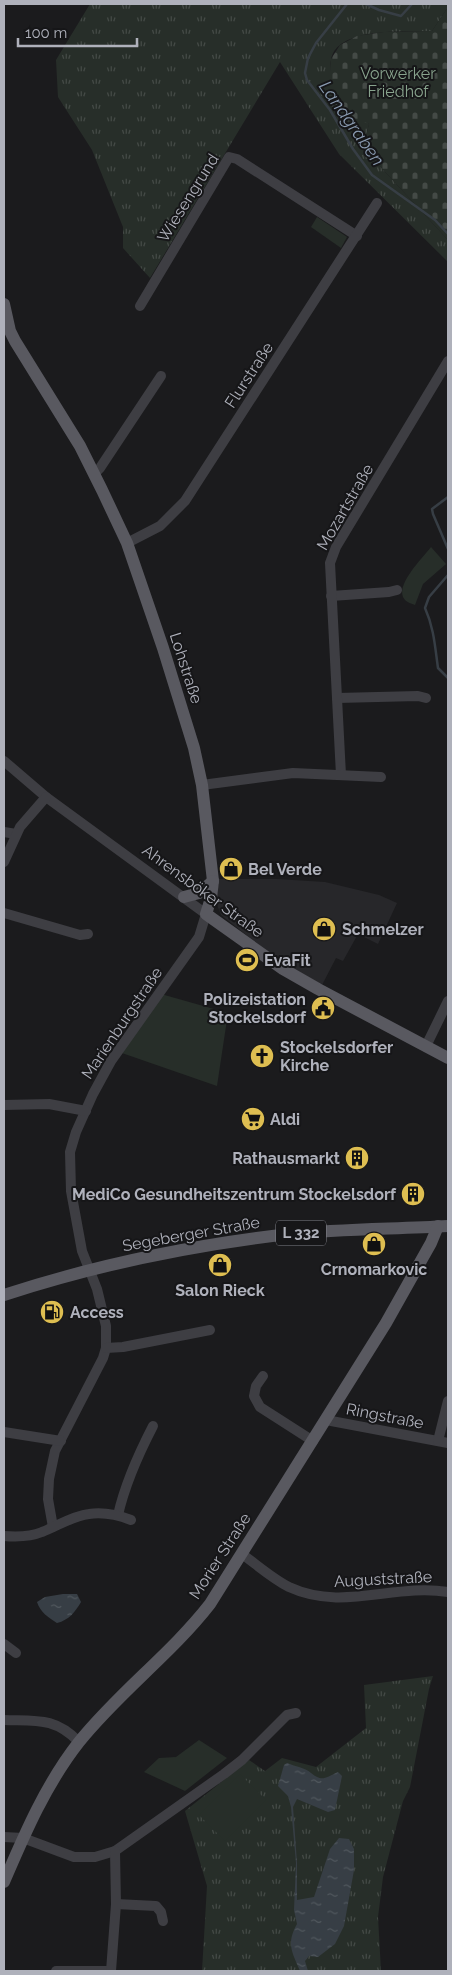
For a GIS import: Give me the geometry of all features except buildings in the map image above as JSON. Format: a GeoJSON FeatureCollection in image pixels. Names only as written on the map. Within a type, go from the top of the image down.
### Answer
{"type":"FeatureCollection","features":[{"type":"Feature","properties":{"kind":"main road","name":"Lohstraße"},"geometry":{"type":"LineString","coordinates":[[4,304],[10,331],[15,341],[80,446],[127,543],[173,680],[194,748],[202,785],[213,881],[211,898],[206,914]]}},
{"type":"Feature","properties":{"kind":"main road"},"geometry":{"type":"LineString","coordinates":[[184,896],[199,892],[213,881]]}},
{"type":"Feature","properties":{"kind":"main road","name":"Ahrensböker Straße"},"geometry":{"type":"LineString","coordinates":[[206,914],[278,966],[318,990],[448,1058]]}},
{"type":"Feature","properties":{"kind":"main road","name":"Segeberger Straße"},"geometry":{"type":"LineString","coordinates":[[4,1295],[89,1270],[158,1255],[281,1235],[325,1231],[443,1226]]}},
{"type":"Feature","properties":{"kind":"main road","name":"Morier Straße"},"geometry":{"type":"LineString","coordinates":[[4,1882],[48,1787],[79,1742],[189,1629],[210,1604],[386,1323],[431,1243],[443,1226]]}},
{"type":"Feature","properties":{"kind":"street","name":"Wiesengrund"},"geometry":{"type":"LineString","coordinates":[[140,306],[229,157],[237,159],[356,236]]}},
{"type":"Feature","properties":{"kind":"street","name":"Flurstraße"},"geometry":{"type":"LineString","coordinates":[[127,543],[160,526],[185,501],[377,203]]}},
{"type":"Feature","properties":{"kind":"street","name":"Mozartstraße"},"geometry":{"type":"LineString","coordinates":[[341,774],[330,596],[330,563],[336,547],[448,361]]}},
{"type":"Feature","properties":{"kind":"street"},"geometry":{"type":"LineString","coordinates":[[94,474],[100,468],[162,376]]}},
{"type":"Feature","properties":{"kind":"street"},"geometry":{"type":"LineString","coordinates":[[330,596],[397,590]]}},
{"type":"Feature","properties":{"kind":"street"},"geometry":{"type":"LineString","coordinates":[[337,698],[418,696],[426,698]]}},
{"type":"Feature","properties":{"kind":"street","name":"Ahrensböker Straße"},"geometry":{"type":"LineString","coordinates":[[4,761],[46,797],[184,896],[206,914]]}},
{"type":"Feature","properties":{"kind":"street"},"geometry":{"type":"LineString","coordinates":[[202,785],[293,773],[381,776]]}},
{"type":"Feature","properties":{"kind":"street"},"geometry":{"type":"LineString","coordinates":[[4,862],[20,827],[46,797]]}},
{"type":"Feature","properties":{"kind":"street"},"geometry":{"type":"LineString","coordinates":[[4,832],[16,834]]}},
{"type":"Feature","properties":{"kind":"street"},"geometry":{"type":"LineString","coordinates":[[4,913],[80,935],[88,934]]}},
{"type":"Feature","properties":{"kind":"street","name":"Marienburgstraße"},"geometry":{"type":"LineString","coordinates":[[106,1348],[106,1326],[97,1289],[82,1251],[78,1233],[72,1191],[70,1160],[72,1143],[86,1111],[116,1054],[199,937],[206,914]]}},
{"type":"Feature","properties":{"kind":"street"},"geometry":{"type":"LineString","coordinates":[[426,1046],[448,1001]]}},
{"type":"Feature","properties":{"kind":"street"},"geometry":{"type":"LineString","coordinates":[[4,1105],[49,1104],[86,1111]]}},
{"type":"Feature","properties":{"kind":"street"},"geometry":{"type":"LineString","coordinates":[[53,1527],[48,1499],[49,1479],[55,1450],[103,1358],[106,1348],[123,1347],[210,1330]]}},
{"type":"Feature","properties":{"kind":"street"},"geometry":{"type":"LineString","coordinates":[[263,1376],[256,1386],[254,1396],[260,1407],[313,1441]]}},
{"type":"Feature","properties":{"kind":"street","name":"Ringstraße"},"geometry":{"type":"LineString","coordinates":[[326,1420],[443,1442],[448,1402]]}},
{"type":"Feature","properties":{"kind":"street"},"geometry":{"type":"LineString","coordinates":[[118,1515],[132,1469],[153,1426]]}},
{"type":"Feature","properties":{"kind":"street"},"geometry":{"type":"LineString","coordinates":[[4,1432],[61,1440]]}},
{"type":"Feature","properties":{"kind":"street"},"geometry":{"type":"LineString","coordinates":[[4,1536],[24,1536],[41,1532],[66,1520],[88,1514],[118,1515],[131,1520]]}},
{"type":"Feature","properties":{"kind":"street","name":"Auguststraße"},"geometry":{"type":"LineString","coordinates":[[242,1554],[287,1586],[316,1596],[351,1598],[422,1590],[448,1592]]}},
{"type":"Feature","properties":{"kind":"street"},"geometry":{"type":"LineString","coordinates":[[4,1644],[16,1653]]}},
{"type":"Feature","properties":{"kind":"street"},"geometry":{"type":"LineString","coordinates":[[4,1837],[23,1838],[74,1856],[95,1857],[115,1851],[242,1760],[287,1715],[296,1714]]}},
{"type":"Feature","properties":{"kind":"street"},"geometry":{"type":"LineString","coordinates":[[4,1720],[56,1724],[68,1730],[79,1742]]}},
{"type":"Feature","properties":{"kind":"street"},"geometry":{"type":"LineString","coordinates":[[56,1971],[110,1971],[116,1904],[115,1851]]}},
{"type":"Feature","properties":{"kind":"street"},"geometry":{"type":"LineString","coordinates":[[116,1904],[156,1906],[161,1912],[163,1921]]}},
{"type":"Feature","properties":{"kind":"shaded area"},"geometry":{"type":"Polygon","coordinates":[[[219,879],[277,879],[325,882],[379,895],[397,903],[378,944],[358,934],[343,961],[336,958],[322,985],[278,960],[221,915],[216,902],[219,879]]]}},
{"type":"Feature","properties":{"kind":"green space"},"geometry":{"type":"Polygon","coordinates":[[[90,4],[448,4],[448,7],[432,31],[374,33],[345,41],[336,49],[331,60],[331,83],[333,92],[341,104],[369,124],[363,148],[448,240],[448,262],[339,154],[280,62],[150,278],[123,248],[123,227],[92,150],[58,97],[56,60],[90,4]]]}},
{"type":"Feature","properties":{"kind":"green space","name":"Vorwerker Friedhof"},"geometry":{"type":"Polygon","coordinates":[[[448,7],[448,240],[363,148],[369,124],[349,116],[338,103],[330,87],[331,59],[340,45],[357,36],[384,32],[432,31],[448,7]]]}},
{"type":"Feature","properties":{"kind":"green space"},"geometry":{"type":"Polygon","coordinates":[[[317,217],[347,237],[341,248],[311,227],[317,217]]]}},
{"type":"Feature","properties":{"kind":"green space"},"geometry":{"type":"Polygon","coordinates":[[[431,547],[446,564],[423,584],[415,605],[405,600],[402,594],[403,587],[410,572],[431,547]]]}},
{"type":"Feature","properties":{"kind":"green space"},"geometry":{"type":"Polygon","coordinates":[[[161,994],[228,1013],[217,1086],[119,1052],[161,994]]]}},
{"type":"Feature","properties":{"kind":"green space"},"geometry":{"type":"Polygon","coordinates":[[[433,1676],[410,1787],[403,1801],[383,1877],[378,1917],[381,1971],[202,1971],[207,1886],[185,1811],[249,1760],[265,1771],[282,1758],[316,1767],[366,1728],[364,1685],[433,1676]]]}},
{"type":"Feature","properties":{"kind":"green space"},"geometry":{"type":"Polygon","coordinates":[[[199,1740],[227,1758],[185,1791],[144,1772],[159,1758],[176,1757],[199,1740]]]}},
{"type":"Feature","properties":{"kind":"green space"},"geometry":{"type":"Polygon","coordinates":[[[240,1774],[266,1800],[225,1841],[199,1815],[240,1774]]]}},
{"type":"Feature","properties":{"kind":"water"},"geometry":{"type":"Polygon","coordinates":[[[77,1594],[81,1602],[71,1615],[57,1623],[43,1612],[37,1602],[45,1597],[77,1594]]]}},
{"type":"Feature","properties":{"kind":"water"},"geometry":{"type":"Polygon","coordinates":[[[287,1763],[321,1778],[338,1772],[342,1776],[335,1810],[328,1812],[297,1799],[293,1807],[297,1863],[297,1900],[314,1897],[330,1849],[339,1838],[349,1839],[354,1849],[354,1870],[344,1926],[335,1944],[318,1957],[309,1956],[305,1961],[308,1971],[300,1971],[291,1948],[292,1937],[297,1924],[294,1910],[296,1863],[291,1807],[288,1796],[278,1786],[284,1765],[287,1763]]]}},
{"type":"Feature","properties":{"kind":"waterway","name":"Landgraben"},"geometry":{"type":"LineString","coordinates":[[347,4],[316,43],[308,58],[305,73],[307,80],[330,110],[353,149],[372,175],[435,220],[448,234]]}},
{"type":"Feature","properties":{"kind":"waterway","name":"Landgraben"},"geometry":{"type":"LineString","coordinates":[[366,4],[401,16],[412,4]]}},
{"type":"Feature","properties":{"kind":"waterway","name":"Landgraben"},"geometry":{"type":"LineString","coordinates":[[448,497],[432,509],[448,549]]}},
{"type":"Feature","properties":{"kind":"waterway","name":"Landgraben"},"geometry":{"type":"LineString","coordinates":[[448,575],[429,597],[425,608],[432,630],[438,668],[448,678]]}},
{"type":"Feature","properties":{"kind":"place","name":"Bel Verde"},"geometry":{"type":"Point","coordinates":[231,869]}},
{"type":"Feature","properties":{"kind":"place","name":"Schmelzer"},"geometry":{"type":"Point","coordinates":[324,929]}},
{"type":"Feature","properties":{"kind":"place","name":"EvaFit"},"geometry":{"type":"Point","coordinates":[247,960]}},
{"type":"Feature","properties":{"kind":"place","name":"Polizeistation Stockelsdorf"},"geometry":{"type":"Point","coordinates":[323,1008]}},
{"type":"Feature","properties":{"kind":"place","name":"Stockelsdorfer Kirche"},"geometry":{"type":"Point","coordinates":[262,1056]}},
{"type":"Feature","properties":{"kind":"place","name":"Aldi"},"geometry":{"type":"Point","coordinates":[253,1119]}},
{"type":"Feature","properties":{"kind":"place","name":"Rathausmarkt"},"geometry":{"type":"Point","coordinates":[357,1158]}},
{"type":"Feature","properties":{"kind":"place","name":"MediCo Gesundheitszentrum Stockelsdorf"},"geometry":{"type":"Point","coordinates":[413,1194]}},
{"type":"Feature","properties":{"kind":"place","name":"Crnomarkovic"},"geometry":{"type":"Point","coordinates":[374,1244]}},
{"type":"Feature","properties":{"kind":"place","name":"Salon Rieck"},"geometry":{"type":"Point","coordinates":[220,1265]}},
{"type":"Feature","properties":{"kind":"place","name":"Access"},"geometry":{"type":"Point","coordinates":[52,1312]}}]}
